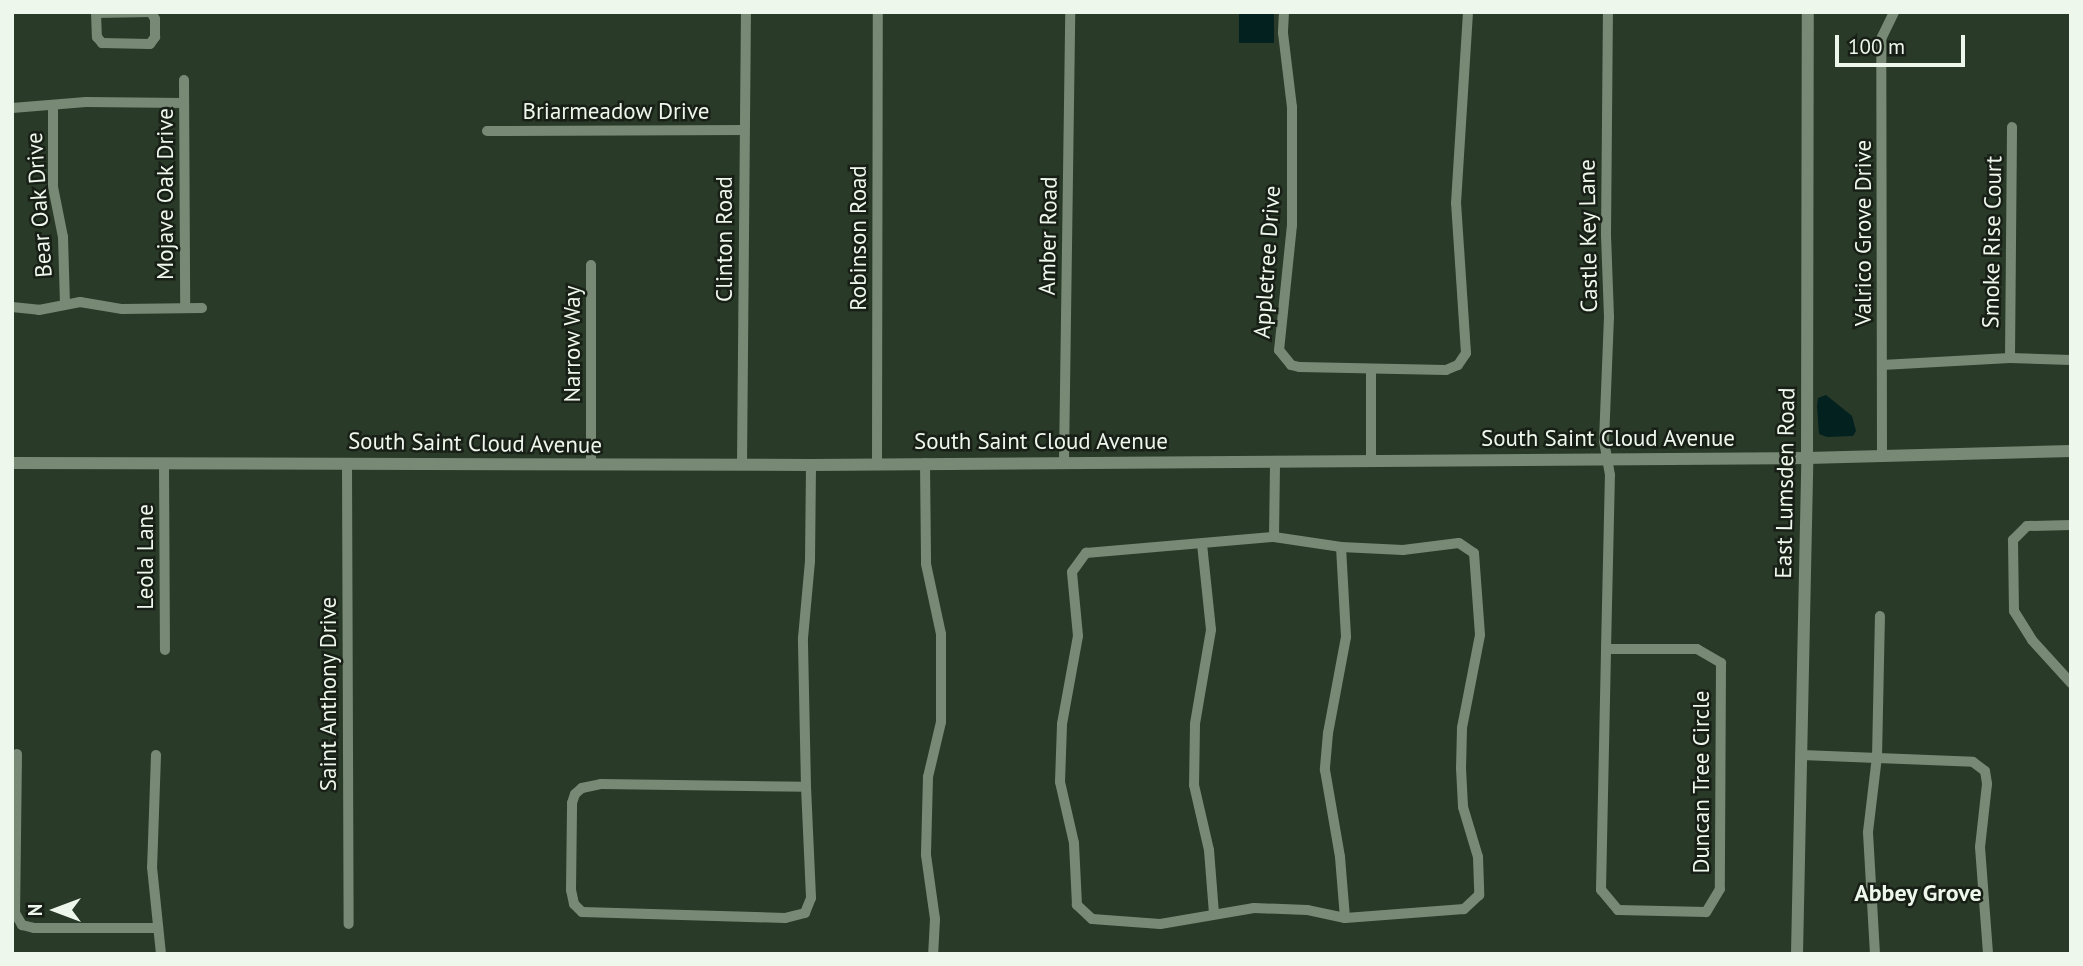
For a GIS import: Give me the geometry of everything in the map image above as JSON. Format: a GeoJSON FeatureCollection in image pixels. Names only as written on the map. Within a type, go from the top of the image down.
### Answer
{"type":"FeatureCollection","features":[{"type":"Feature","properties":{"kind":"street"},"geometry":{"type":"LineString","coordinates":[[151,12],[155,19],[155,37],[150,44],[106,45],[97,37],[97,13],[151,12]]}},
{"type":"Feature","properties":{"kind":"street","name":"Clinton Road"},"geometry":{"type":"LineString","coordinates":[[742,465],[746,12]]}},
{"type":"Feature","properties":{"kind":"street","name":"Robinson Road"},"geometry":{"type":"LineString","coordinates":[[877,463],[878,12]]}},
{"type":"Feature","properties":{"kind":"street","name":"Amber Road"},"geometry":{"type":"LineString","coordinates":[[1064,461],[1069,12]]}},
{"type":"Feature","properties":{"kind":"street","name":"Appletree Drive"},"geometry":{"type":"LineString","coordinates":[[1284,12],[1283,33],[1292,107],[1292,225],[1279,350],[1291,365],[1300,367],[1446,370],[1458,365],[1466,353],[1459,284],[1456,203],[1468,12]]}},
{"type":"Feature","properties":{"kind":"street","name":"Castle Key Lane"},"geometry":{"type":"LineString","coordinates":[[1608,12],[1606,234],[1609,317],[1604,441],[1609,458]]}},
{"type":"Feature","properties":{"kind":"street","name":"East Lumsden Road"},"geometry":{"type":"LineString","coordinates":[[1797,954],[1807,458],[1808,12]]}},
{"type":"Feature","properties":{"kind":"street","name":"Valrico Grove Drive"},"geometry":{"type":"LineString","coordinates":[[1882,457],[1881,39],[1895,12]]}},
{"type":"Feature","properties":{"kind":"street","name":"Mojave Oak Drive"},"geometry":{"type":"LineString","coordinates":[[184,80],[185,308]]}},
{"type":"Feature","properties":{"kind":"street"},"geometry":{"type":"LineString","coordinates":[[12,108],[184,103]]}},
{"type":"Feature","properties":{"kind":"street","name":"Bear Oak Drive"},"geometry":{"type":"LineString","coordinates":[[52,105],[53,187],[63,237],[65,303]]}},
{"type":"Feature","properties":{"kind":"street","name":"Smoke Rise Court"},"geometry":{"type":"LineString","coordinates":[[2010,358],[2012,127]]}},
{"type":"Feature","properties":{"kind":"street","name":"Briarmeadow Drive"},"geometry":{"type":"LineString","coordinates":[[487,131],[744,130]]}},
{"type":"Feature","properties":{"kind":"street","name":"Narrow Way"},"geometry":{"type":"LineString","coordinates":[[591,265],[591,465]]}},
{"type":"Feature","properties":{"kind":"street"},"geometry":{"type":"LineString","coordinates":[[12,307],[39,310],[65,303],[94,303],[122,309],[202,308]]}},
{"type":"Feature","properties":{"kind":"street"},"geometry":{"type":"LineString","coordinates":[[1882,365],[2010,358],[2071,360]]}},
{"type":"Feature","properties":{"kind":"street"},"geometry":{"type":"LineString","coordinates":[[1371,369],[1371,460]]}},
{"type":"Feature","properties":{"kind":"street","name":"South Saint Cloud Avenue"},"geometry":{"type":"LineString","coordinates":[[12,463],[811,465],[1064,461],[1807,458],[2071,451]]}},
{"type":"Feature","properties":{"kind":"street","name":"Duncan Tree Circle"},"geometry":{"type":"LineString","coordinates":[[1606,649],[1697,649],[1721,663],[1720,888],[1706,912],[1618,910],[1601,890],[1609,458]]}},
{"type":"Feature","properties":{"kind":"street"},"geometry":{"type":"LineString","coordinates":[[1274,537],[1275,461]]}},
{"type":"Feature","properties":{"kind":"street","name":"Saint Anthony Drive"},"geometry":{"type":"LineString","coordinates":[[346,463],[349,924]]}},
{"type":"Feature","properties":{"kind":"street"},"geometry":{"type":"LineString","coordinates":[[925,463],[926,564],[941,635],[941,722],[928,777],[926,855],[935,919],[933,954]]}},
{"type":"Feature","properties":{"kind":"street","name":"Leola Lane"},"geometry":{"type":"LineString","coordinates":[[164,464],[165,650]]}},
{"type":"Feature","properties":{"kind":"street"},"geometry":{"type":"LineString","coordinates":[[806,787],[601,784],[582,788],[575,794],[572,803],[574,904],[582,912],[597,915],[785,918],[804,913],[811,898],[803,638],[810,561],[811,465]]}},
{"type":"Feature","properties":{"kind":"street"},"geometry":{"type":"LineString","coordinates":[[2071,525],[2026,526],[2013,540],[2014,611],[2032,640],[2071,683]]}},
{"type":"Feature","properties":{"kind":"street"},"geometry":{"type":"LineString","coordinates":[[1274,537],[1340,547],[1403,550],[1459,543],[1474,553],[1480,635],[1462,728],[1461,768],[1463,807],[1478,858],[1479,895],[1464,909],[1345,918],[1307,910],[1254,908],[1160,925],[1092,919],[1077,905],[1074,843],[1060,782],[1062,724],[1078,636],[1072,572],[1086,554],[1274,537]]}},
{"type":"Feature","properties":{"kind":"street"},"geometry":{"type":"LineString","coordinates":[[1202,544],[1211,630],[1195,724],[1194,785],[1209,850],[1214,914]]}},
{"type":"Feature","properties":{"kind":"street"},"geometry":{"type":"LineString","coordinates":[[1340,547],[1346,637],[1328,733],[1325,770],[1340,857],[1345,918]]}},
{"type":"Feature","properties":{"kind":"street"},"geometry":{"type":"LineString","coordinates":[[1875,954],[1868,832],[1877,757],[1880,616]]}},
{"type":"Feature","properties":{"kind":"street"},"geometry":{"type":"LineString","coordinates":[[17,754],[15,913],[22,925],[34,928],[157,928]]}},
{"type":"Feature","properties":{"kind":"street"},"geometry":{"type":"LineString","coordinates":[[156,755],[152,867],[161,954]]}},
{"type":"Feature","properties":{"kind":"street"},"geometry":{"type":"LineString","coordinates":[[1802,755],[1973,762],[1985,771],[1987,785],[1980,847],[1988,954]]}},
{"type":"Feature","properties":{"kind":"water"},"geometry":{"type":"Polygon","coordinates":[[[1239,12],[1274,12],[1274,43],[1239,43],[1239,12]]]}},
{"type":"Feature","properties":{"kind":"water"},"geometry":{"type":"Polygon","coordinates":[[[1826,395],[1852,416],[1856,431],[1853,436],[1827,437],[1819,434],[1818,398],[1826,395]]]}},
{"type":"Feature","properties":{"kind":"district","name":"Abbey Grove"},"geometry":{"type":"Point","coordinates":[1918,893]}}]}
